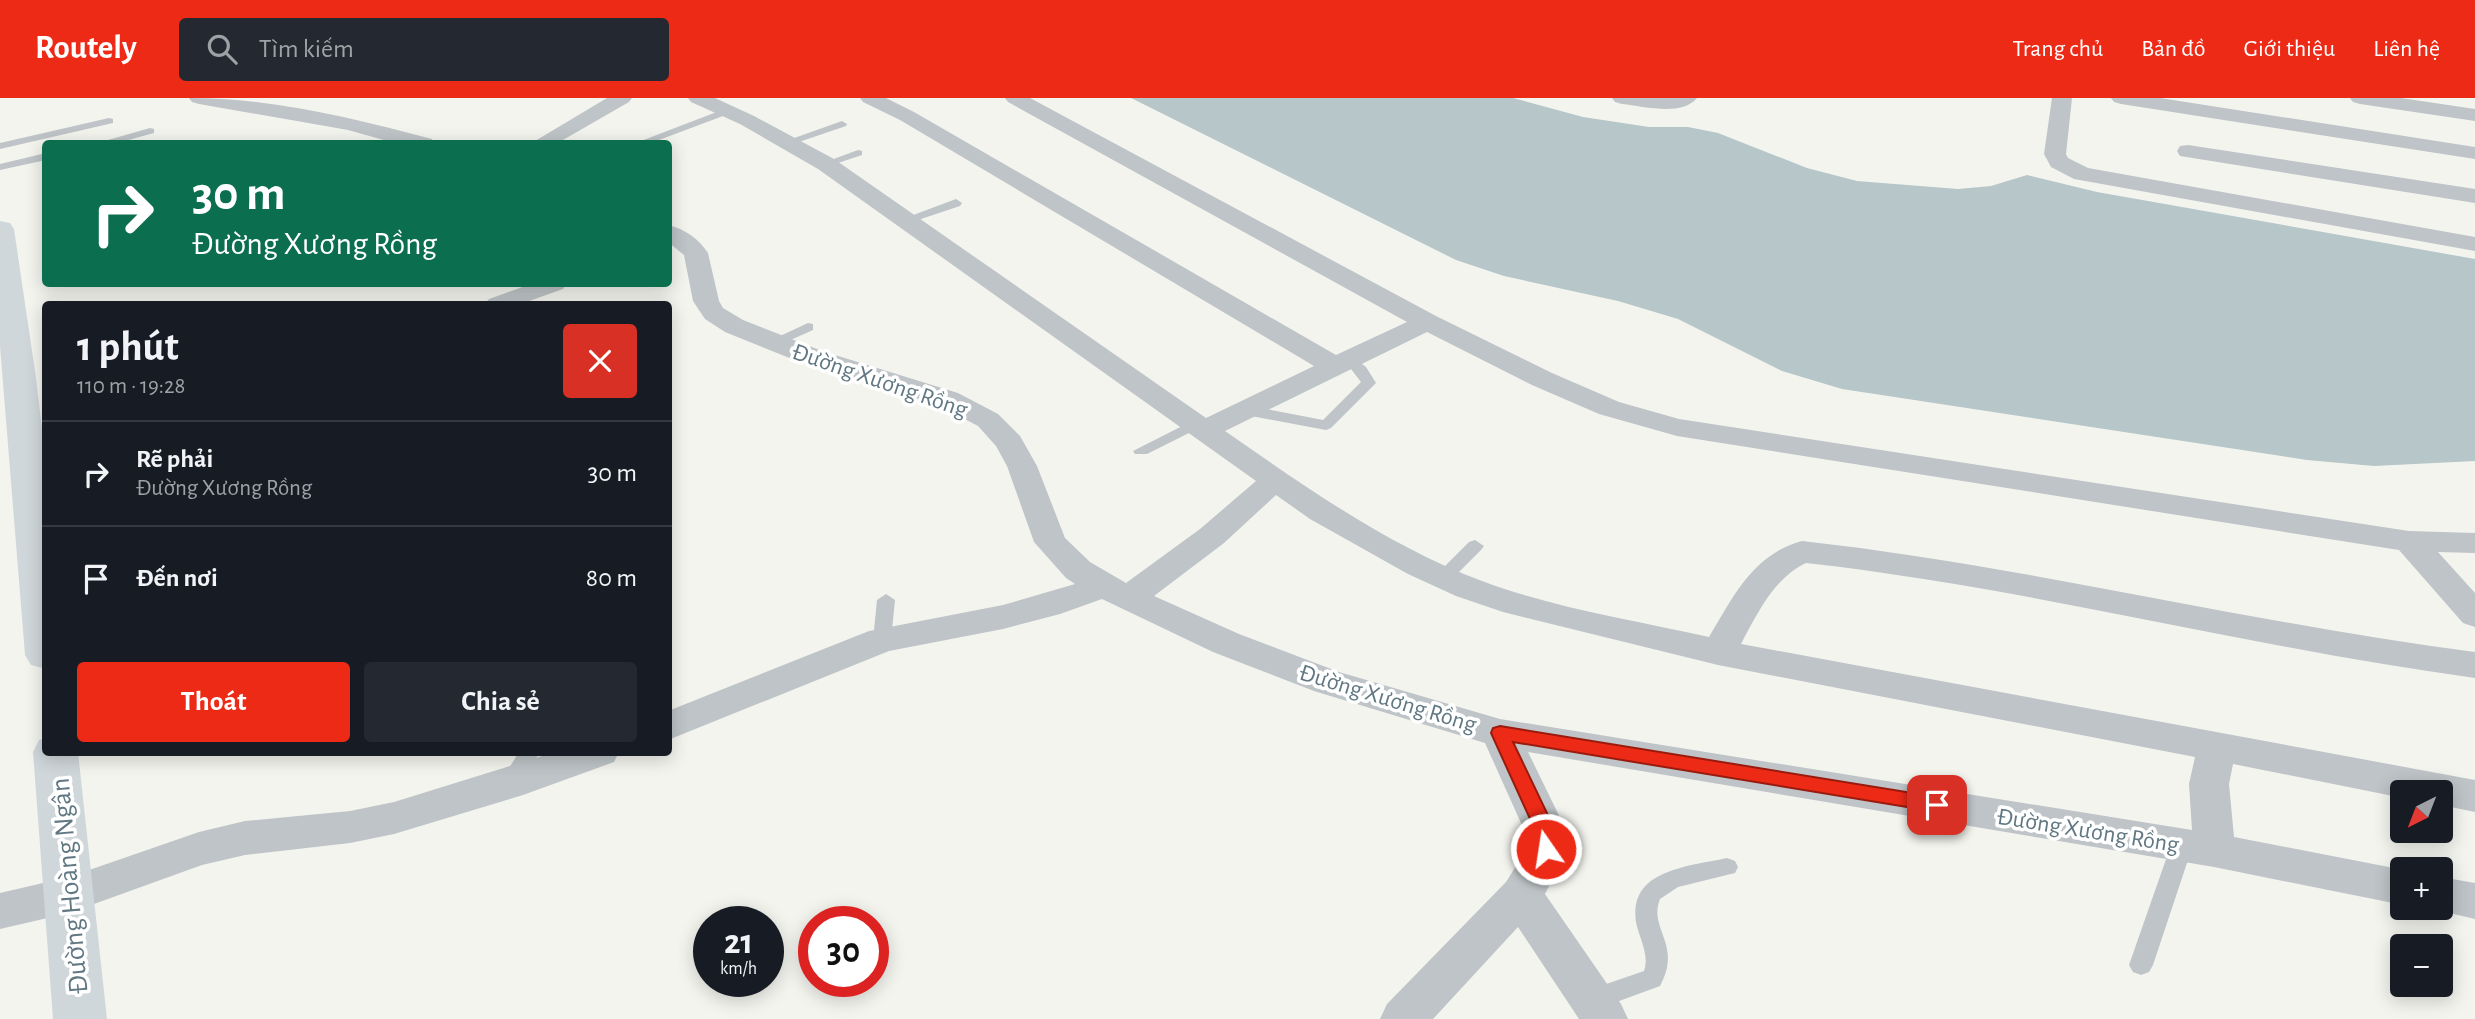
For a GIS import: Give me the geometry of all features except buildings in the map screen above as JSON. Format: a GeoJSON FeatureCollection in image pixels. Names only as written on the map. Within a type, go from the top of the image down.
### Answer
{"type":"FeatureCollection","features":[{"type":"Feature","properties":{"kind":"street"},"geometry":{"type":"LineString","coordinates":[[199,98],[350,124],[392,140]]}},
{"type":"Feature","properties":{"kind":"street"},"geometry":{"type":"LineString","coordinates":[[547,140],[622,98]]}},
{"type":"Feature","properties":{"kind":"street"},"geometry":{"type":"LineString","coordinates":[[698,98],[789,142],[826,164],[1321,512],[1444,577],[1515,604],[1718,652],[2216,749],[2475,796]]}},
{"type":"Feature","properties":{"kind":"street"},"geometry":{"type":"LineString","coordinates":[[870,98],[907,116],[1343,364]]}},
{"type":"Feature","properties":{"kind":"street"},"geometry":{"type":"LineString","coordinates":[[1015,98],[1427,322],[1542,379],[1609,408],[1677,427],[2409,541],[2475,542]]}},
{"type":"Feature","properties":{"kind":"street"},"geometry":{"type":"LineString","coordinates":[[1622,98],[1671,103],[1688,98]]}},
{"type":"Feature","properties":{"kind":"street"},"geometry":{"type":"LineString","coordinates":[[2062,98],[2055,153],[2059,162],[2081,174],[2475,244]]}},
{"type":"Feature","properties":{"kind":"street"},"geometry":{"type":"LineString","coordinates":[[2121,98],[2179,102],[2475,153]]}},
{"type":"Feature","properties":{"kind":"street"},"geometry":{"type":"LineString","coordinates":[[2360,98],[2475,115]]}},
{"type":"Feature","properties":{"kind":"street"},"geometry":{"type":"LineString","coordinates":[[2179,102],[2199,196]]}},
{"type":"Feature","properties":{"kind":"street"},"geometry":{"type":"LineString","coordinates":[[2188,150],[2475,196]]}},
{"type":"Feature","properties":{"kind":"street"},"geometry":{"type":"LineString","coordinates":[[0,229],[40,545],[42,582]]}},
{"type":"Feature","properties":{"kind":"street","name":"Đường Xương Rồng"},"geometry":{"type":"LineString","coordinates":[[672,234],[696,253],[706,301],[714,313],[734,326],[772,343],[948,399],[988,420],[1009,442],[1022,466],[1050,542],[1079,570],[1116,592],[1226,643],[1327,682],[1500,733],[2198,848],[2390,885]]}},
{"type":"Feature","properties":{"kind":"street"},"geometry":{"type":"LineString","coordinates":[[506,301],[546,287]]}},
{"type":"Feature","properties":{"kind":"street"},"geometry":{"type":"LineString","coordinates":[[1202,426],[1246,410],[1427,322]]}},
{"type":"Feature","properties":{"kind":"street"},"geometry":{"type":"LineString","coordinates":[[672,724],[882,640],[1116,592],[1212,536],[1276,479]]}},
{"type":"Feature","properties":{"kind":"street"},"geometry":{"type":"LineString","coordinates":[[2409,541],[2475,615]]}},
{"type":"Feature","properties":{"kind":"street"},"geometry":{"type":"LineString","coordinates":[[1718,652],[1750,596],[1782,561],[1802,552],[2017,583],[2369,651],[2475,665]]}},
{"type":"Feature","properties":{"kind":"street"},"geometry":{"type":"LineString","coordinates":[[1403,1019],[1521,895],[1540,866],[1546,849],[1546,832],[1500,733]]}},
{"type":"Feature","properties":{"kind":"street"},"geometry":{"type":"LineString","coordinates":[[2198,848],[2216,749]]}},
{"type":"Feature","properties":{"kind":"street","name":"Đường Hoàng Ngân"},"geometry":{"type":"LineString","coordinates":[[55,756],[80,1019]]}},
{"type":"Feature","properties":{"kind":"street"},"geometry":{"type":"LineString","coordinates":[[0,911],[69,895],[199,849],[246,838],[350,827],[394,818],[520,768],[580,756]]}},
{"type":"Feature","properties":{"kind":"street"},"geometry":{"type":"LineString","coordinates":[[1521,895],[1598,1010]]}},
{"type":"Feature","properties":{"kind":"street"},"geometry":{"type":"LineString","coordinates":[[2453,897],[2475,901]]}},
{"type":"Feature","properties":{"kind":"lane"},"geometry":{"type":"LineString","coordinates":[[650,140],[727,111]]}},
{"type":"Feature","properties":{"kind":"lane"},"geometry":{"type":"LineString","coordinates":[[0,146],[109,121]]}},
{"type":"Feature","properties":{"kind":"lane"},"geometry":{"type":"LineString","coordinates":[[789,142],[842,124]]}},
{"type":"Feature","properties":{"kind":"lane"},"geometry":{"type":"LineString","coordinates":[[115,140],[150,131]]}},
{"type":"Feature","properties":{"kind":"lane"},"geometry":{"type":"LineString","coordinates":[[826,164],[858,153]]}},
{"type":"Feature","properties":{"kind":"lane"},"geometry":{"type":"LineString","coordinates":[[0,167],[42,157]]}},
{"type":"Feature","properties":{"kind":"lane"},"geometry":{"type":"LineString","coordinates":[[906,220],[956,203]]}},
{"type":"Feature","properties":{"kind":"lane"},"geometry":{"type":"LineString","coordinates":[[772,343],[808,327]]}},
{"type":"Feature","properties":{"kind":"lane"},"geometry":{"type":"LineString","coordinates":[[1246,410],[1326,425],[1369,383],[1361,370],[1343,364]]}},
{"type":"Feature","properties":{"kind":"lane"},"geometry":{"type":"LineString","coordinates":[[1141,451],[1202,426]]}},
{"type":"Feature","properties":{"kind":"lane"},"geometry":{"type":"LineString","coordinates":[[1444,577],[1475,546]]}},
{"type":"Feature","properties":{"kind":"lane"},"geometry":{"type":"LineString","coordinates":[[882,640],[886,600]]}},
{"type":"Feature","properties":{"kind":"lane"},"geometry":{"type":"LineString","coordinates":[[2141,965],[2198,848]]}},
{"type":"Feature","properties":{"kind":"lane"},"geometry":{"type":"LineString","coordinates":[[1598,1010],[1652,979],[1658,972],[1660,961],[1645,920],[1648,900],[1661,885],[1727,867]]}},
{"type":"Feature","properties":{"kind":"shaded area"},"geometry":{"type":"Polygon","coordinates":[[[1131,98],[1513,98],[1583,117],[1649,127],[1688,127],[1718,133],[1807,168],[1857,181],[1958,189],[1991,186],[2027,175],[2097,192],[2475,259],[2475,461],[2374,466],[2307,460],[1842,389],[1782,371],[1678,319],[1618,301],[1504,276],[1456,260],[1131,98]]]}},
{"type":"Feature","properties":{"kind":"route"},"geometry":{"type":"LineString","coordinates":[[1546,849],[1546,832],[1500,733],[1937,805]]}}]}
